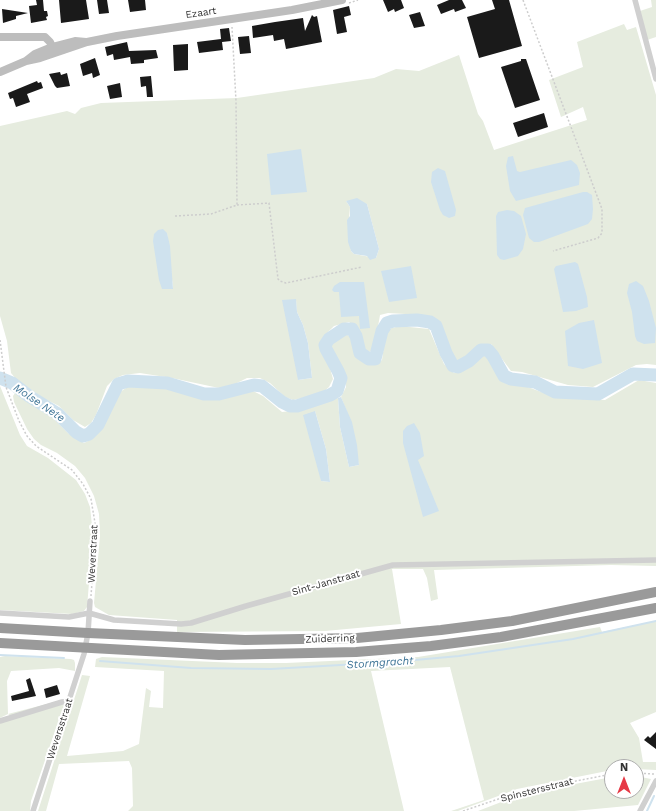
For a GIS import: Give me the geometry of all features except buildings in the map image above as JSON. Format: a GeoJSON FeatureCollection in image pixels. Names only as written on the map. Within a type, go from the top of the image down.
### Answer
{"type":"FeatureCollection","features":[{"type":"Feature","properties":{"kind":"highway","name":"Zuiderring"},"geometry":{"type":"LineString","coordinates":[[0,628],[88,634],[245,640],[357,638],[441,630],[512,621],[656,592]]}},
{"type":"Feature","properties":{"kind":"highway","name":"Zuiderring"},"geometry":{"type":"LineString","coordinates":[[0,643],[219,655],[356,652],[431,646],[502,636],[656,608]]}},
{"type":"Feature","properties":{"kind":"main road","name":"Ezaart"},"geometry":{"type":"LineString","coordinates":[[0,72],[26,61],[35,54],[54,51],[75,41],[87,42],[117,36],[292,10],[342,0]]}},
{"type":"Feature","properties":{"kind":"main road"},"geometry":{"type":"LineString","coordinates":[[0,37],[40,36],[48,39],[54,51]]}},
{"type":"Feature","properties":{"kind":"street"},"geometry":{"type":"LineString","coordinates":[[635,0],[656,79]]}},
{"type":"Feature","properties":{"kind":"street","name":"Sint-Janstraat"},"geometry":{"type":"LineString","coordinates":[[0,613],[69,617],[89,613],[114,620],[181,624],[192,623],[393,564],[656,560]]}},
{"type":"Feature","properties":{"kind":"street"},"geometry":{"type":"LineString","coordinates":[[88,634],[90,601]]}},
{"type":"Feature","properties":{"kind":"street","name":"Weversstraat"},"geometry":{"type":"LineString","coordinates":[[33,811],[86,647],[88,634]]}},
{"type":"Feature","properties":{"kind":"street"},"geometry":{"type":"LineString","coordinates":[[0,721],[69,701]]}},
{"type":"Feature","properties":{"kind":"street"},"geometry":{"type":"LineString","coordinates":[[640,811],[656,781]]}},
{"type":"Feature","properties":{"kind":"path"},"geometry":{"type":"LineString","coordinates":[[523,0],[602,209],[602,234],[598,238],[553,251]]}},
{"type":"Feature","properties":{"kind":"path"},"geometry":{"type":"LineString","coordinates":[[231,19],[236,101],[237,205]]}},
{"type":"Feature","properties":{"kind":"path"},"geometry":{"type":"LineString","coordinates":[[175,216],[211,214],[237,205],[269,204],[278,279],[280,281],[286,283],[362,267]]}},
{"type":"Feature","properties":{"kind":"path","name":"Weverstraat"},"geometry":{"type":"LineString","coordinates":[[0,340],[6,387],[16,415],[27,436],[36,446],[72,470],[91,499],[96,529],[90,601]]}},
{"type":"Feature","properties":{"kind":"path"},"geometry":{"type":"LineString","coordinates":[[644,773],[656,774]]}},
{"type":"Feature","properties":{"kind":"path","name":"Spinstersstraat"},"geometry":{"type":"LineString","coordinates":[[463,811],[519,792],[604,776]]}},
{"type":"Feature","properties":{"kind":"shaded area"},"geometry":{"type":"Polygon","coordinates":[[[651,0],[656,0],[656,37],[647,40],[640,11],[652,7],[651,0]]]}},
{"type":"Feature","properties":{"kind":"shaded area"},"geometry":{"type":"Polygon","coordinates":[[[624,24],[627,30],[636,27],[656,95],[656,365],[636,365],[593,387],[568,385],[522,372],[511,371],[491,344],[486,345],[464,359],[454,362],[451,360],[442,326],[437,321],[431,317],[423,315],[388,313],[380,315],[376,338],[372,350],[368,353],[364,350],[358,332],[353,325],[349,322],[334,326],[325,335],[319,346],[330,368],[333,379],[329,387],[321,394],[293,400],[285,397],[270,383],[260,378],[247,378],[235,384],[219,388],[140,373],[123,375],[114,379],[107,386],[96,415],[91,423],[85,427],[73,420],[59,406],[43,398],[16,379],[11,373],[7,341],[0,316],[0,126],[67,111],[75,114],[81,108],[101,103],[237,98],[374,78],[396,69],[419,71],[459,55],[478,114],[483,121],[494,150],[587,120],[583,107],[561,117],[549,80],[583,67],[577,42],[624,24]],[[346,201],[350,207],[348,231],[351,251],[354,254],[376,258],[379,249],[367,204],[346,201]],[[167,233],[162,289],[173,288],[167,233]],[[296,300],[298,380],[312,378],[308,343],[303,325],[297,312],[296,300]]]}},
{"type":"Feature","properties":{"kind":"shaded area"},"geometry":{"type":"Polygon","coordinates":[[[400,326],[429,329],[444,364],[454,373],[465,369],[480,356],[486,356],[503,382],[507,384],[525,386],[555,397],[605,400],[639,380],[656,383],[656,566],[611,565],[434,570],[438,599],[431,601],[427,578],[423,569],[392,569],[401,624],[325,631],[177,632],[177,620],[109,615],[95,607],[94,603],[100,536],[99,514],[94,496],[85,478],[75,466],[34,439],[27,429],[14,402],[13,396],[15,393],[52,417],[68,433],[84,443],[92,439],[99,431],[120,392],[129,386],[166,387],[205,399],[232,397],[244,392],[253,391],[263,396],[282,412],[299,410],[338,398],[340,427],[349,467],[359,465],[347,412],[341,397],[346,387],[346,376],[332,349],[332,343],[343,334],[346,334],[350,337],[356,355],[371,365],[377,364],[382,360],[385,338],[388,329],[400,326]],[[315,411],[321,481],[330,482],[326,449],[315,411]]]}},
{"type":"Feature","properties":{"kind":"shaded area"},"geometry":{"type":"Polygon","coordinates":[[[0,386],[20,435],[27,446],[48,458],[76,480],[85,494],[90,507],[93,535],[87,607],[84,611],[72,614],[0,610],[0,386]]]}},
{"type":"Feature","properties":{"kind":"shaded area"},"geometry":{"type":"Polygon","coordinates":[[[656,621],[656,712],[630,723],[639,738],[642,759],[604,759],[604,772],[517,789],[458,811],[451,811],[484,800],[450,667],[371,671],[404,811],[128,811],[133,806],[132,768],[129,761],[59,764],[46,811],[38,811],[82,675],[90,676],[67,756],[123,751],[139,744],[146,688],[151,691],[149,707],[163,708],[164,671],[95,667],[96,659],[102,657],[237,663],[286,663],[418,657],[600,627],[602,632],[656,621]]]}},
{"type":"Feature","properties":{"kind":"shaded area"},"geometry":{"type":"Polygon","coordinates":[[[0,657],[71,659],[74,660],[75,663],[75,671],[59,668],[11,671],[7,681],[8,714],[0,718],[0,657]]]}},
{"type":"Feature","properties":{"kind":"shaded area"},"geometry":{"type":"Polygon","coordinates":[[[66,699],[31,801],[30,811],[0,811],[0,723],[11,716],[8,714],[66,699]]]}},
{"type":"Feature","properties":{"kind":"shaded area"},"geometry":{"type":"Polygon","coordinates":[[[644,762],[656,762],[656,770],[644,769],[644,762]]]}},
{"type":"Feature","properties":{"kind":"shaded area"},"geometry":{"type":"Polygon","coordinates":[[[644,778],[651,779],[644,793],[644,778]]]}},
{"type":"Feature","properties":{"kind":"shaded area"},"geometry":{"type":"Polygon","coordinates":[[[604,779],[604,799],[641,799],[638,805],[574,811],[478,811],[522,794],[604,779]]]}},
{"type":"Feature","properties":{"kind":"water"},"geometry":{"type":"Polygon","coordinates":[[[301,149],[307,192],[271,195],[267,154],[301,149]]]}},
{"type":"Feature","properties":{"kind":"water"},"geometry":{"type":"Polygon","coordinates":[[[513,156],[517,171],[520,172],[571,160],[577,165],[580,173],[579,185],[516,201],[510,191],[506,166],[508,157],[513,156]]]}},
{"type":"Feature","properties":{"kind":"water"},"geometry":{"type":"Polygon","coordinates":[[[438,168],[445,171],[456,210],[455,216],[449,218],[443,215],[440,210],[431,182],[432,172],[438,168]]]}},
{"type":"Feature","properties":{"kind":"water"},"geometry":{"type":"Polygon","coordinates":[[[587,192],[592,195],[592,219],[588,224],[539,242],[534,242],[529,238],[523,215],[525,208],[587,192]]]}},
{"type":"Feature","properties":{"kind":"water"},"geometry":{"type":"Polygon","coordinates":[[[357,198],[367,204],[379,249],[376,258],[370,260],[367,256],[354,254],[351,251],[348,242],[347,220],[350,216],[350,207],[346,201],[357,198]]]}},
{"type":"Feature","properties":{"kind":"water"},"geometry":{"type":"Polygon","coordinates":[[[507,210],[514,211],[521,216],[526,234],[523,249],[518,256],[504,260],[500,259],[497,255],[496,216],[498,212],[507,210]]]}},
{"type":"Feature","properties":{"kind":"water"},"geometry":{"type":"Polygon","coordinates":[[[163,229],[167,233],[170,246],[173,289],[162,289],[159,280],[153,241],[154,234],[158,230],[163,229]]]}},
{"type":"Feature","properties":{"kind":"water"},"geometry":{"type":"Polygon","coordinates":[[[575,262],[578,264],[587,297],[588,307],[576,311],[563,312],[554,269],[556,266],[575,262]]]}},
{"type":"Feature","properties":{"kind":"water"},"geometry":{"type":"Polygon","coordinates":[[[411,266],[417,298],[389,302],[381,271],[411,266]]]}},
{"type":"Feature","properties":{"kind":"water"},"geometry":{"type":"Polygon","coordinates":[[[636,281],[643,286],[649,301],[656,328],[655,343],[644,344],[637,341],[635,336],[632,312],[627,293],[629,284],[636,281]]]}},
{"type":"Feature","properties":{"kind":"water"},"geometry":{"type":"Polygon","coordinates":[[[340,282],[364,282],[370,328],[360,329],[359,316],[341,317],[339,292],[334,292],[332,290],[334,286],[340,282]]]}},
{"type":"Feature","properties":{"kind":"water"},"geometry":{"type":"Polygon","coordinates":[[[296,299],[297,312],[303,325],[308,343],[312,378],[298,380],[282,300],[296,299]]]}},
{"type":"Feature","properties":{"kind":"water"},"geometry":{"type":"Polygon","coordinates":[[[594,320],[602,363],[583,369],[568,366],[565,331],[579,323],[594,320]]]}},
{"type":"Feature","properties":{"kind":"water"},"geometry":{"type":"Polygon","coordinates":[[[341,397],[352,422],[357,445],[359,465],[349,467],[340,427],[338,398],[341,397]]]}},
{"type":"Feature","properties":{"kind":"water"},"geometry":{"type":"Polygon","coordinates":[[[315,411],[326,449],[330,482],[321,481],[303,415],[315,411]]]}},
{"type":"Feature","properties":{"kind":"water"},"geometry":{"type":"Polygon","coordinates":[[[414,423],[420,433],[424,456],[418,460],[439,511],[423,517],[403,443],[403,431],[407,426],[414,423]]]}},
{"type":"Feature","properties":{"kind":"waterway","name":"Molse Nete"},"geometry":{"type":"LineString","coordinates":[[0,378],[12,383],[29,396],[58,414],[76,432],[83,436],[89,434],[98,425],[118,384],[128,381],[167,383],[204,394],[219,394],[254,385],[262,386],[282,402],[290,406],[297,406],[330,395],[337,391],[341,378],[326,349],[325,345],[329,339],[344,329],[352,329],[356,336],[360,353],[369,359],[375,359],[382,331],[387,323],[393,321],[417,320],[430,322],[436,326],[446,353],[453,366],[458,367],[469,361],[481,350],[488,350],[504,376],[511,379],[535,382],[555,392],[598,394],[633,374],[656,375]]}},
{"type":"Feature","properties":{"kind":"waterway","name":"Stormgracht"},"geometry":{"type":"LineString","coordinates":[[100,661],[191,668],[271,669],[393,662],[459,656],[573,639],[656,621]]}},
{"type":"Feature","properties":{"kind":"waterway","name":"Stormgracht"},"geometry":{"type":"LineString","coordinates":[[0,655],[64,658]]}},
{"type":"Feature","properties":{"kind":"waterway"},"geometry":{"type":"LineString","coordinates":[[647,811],[654,796]]}}]}
